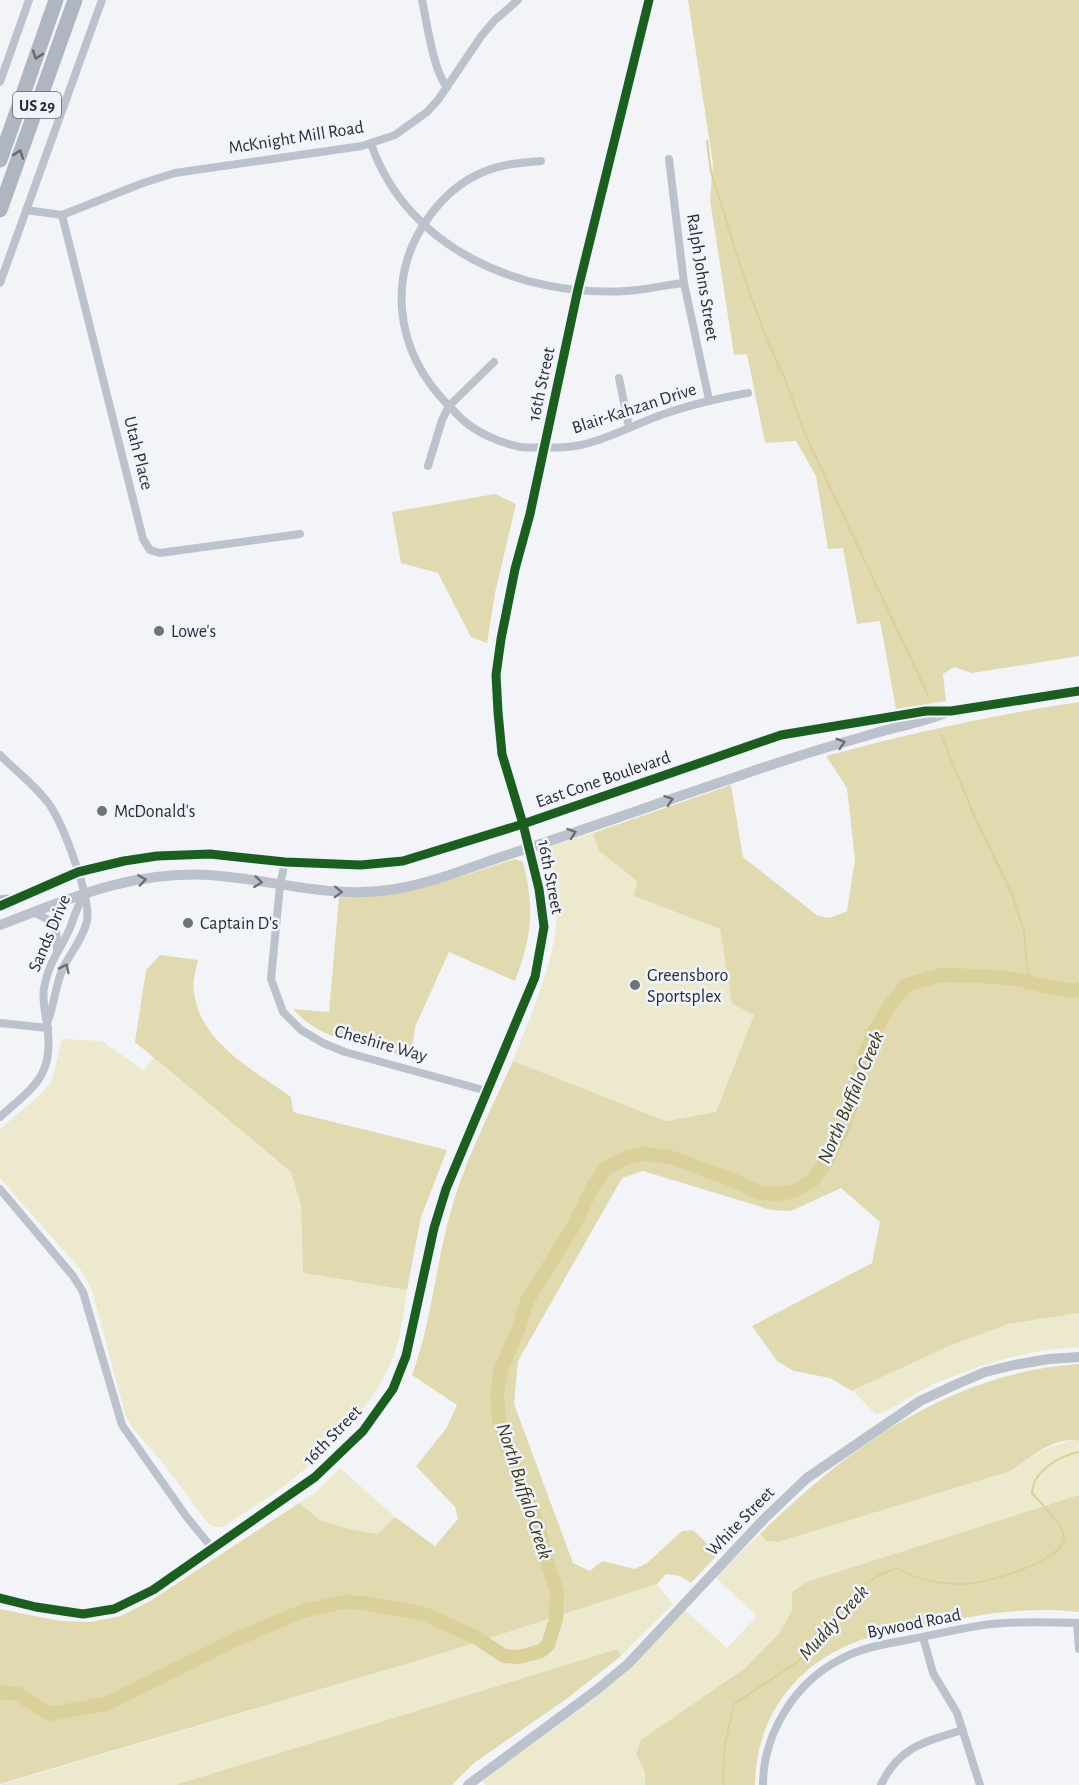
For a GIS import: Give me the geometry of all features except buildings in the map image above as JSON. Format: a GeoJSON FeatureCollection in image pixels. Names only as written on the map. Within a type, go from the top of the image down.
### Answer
{"type":"FeatureCollection","features":[{"type":"Feature","properties":{"kind":"highway","name":"US 29"},"geometry":{"type":"LineString","coordinates":[[0,159],[56,0]]}},
{"type":"Feature","properties":{"kind":"highway","name":"US 29"},"geometry":{"type":"LineString","coordinates":[[0,210],[75,0]]}},
{"type":"Feature","properties":{"kind":"street"},"geometry":{"type":"LineString","coordinates":[[0,82],[29,0]]}},
{"type":"Feature","properties":{"kind":"street"},"geometry":{"type":"LineString","coordinates":[[0,283],[102,0]]}},
{"type":"Feature","properties":{"kind":"street"},"geometry":{"type":"LineString","coordinates":[[422,0],[438,69],[447,87]]}},
{"type":"Feature","properties":{"kind":"street","name":"McKnight Mill Road"},"geometry":{"type":"LineString","coordinates":[[26,210],[62,215],[175,173],[371,144],[394,135],[427,112],[482,35],[518,0]]}},
{"type":"Feature","properties":{"kind":"street","name":"16th Street"},"geometry":{"type":"LineString","coordinates":[[0,1598],[83,1614],[114,1609],[153,1590],[315,1477],[363,1431],[393,1389],[406,1356],[434,1228],[446,1189],[536,977],[544,927],[537,876],[502,754],[496,675],[508,604],[578,289],[649,0]]}},
{"type":"Feature","properties":{"kind":"street"},"geometry":{"type":"LineString","coordinates":[[371,144],[386,177],[405,204],[442,240],[485,267],[513,277],[578,289],[625,291],[684,283]]}},
{"type":"Feature","properties":{"kind":"street","name":"Ralph Johns Street"},"geometry":{"type":"LineString","coordinates":[[669,159],[684,283],[709,400]]}},
{"type":"Feature","properties":{"kind":"street","name":"Blair-Kahzan Drive"},"geometry":{"type":"LineString","coordinates":[[541,161],[503,165],[457,186],[442,200],[410,248],[402,280],[402,314],[408,341],[436,392],[464,421],[494,438],[521,447],[567,447],[595,441],[628,427],[709,400],[748,393]]}},
{"type":"Feature","properties":{"kind":"street","name":"Utah Place"},"geometry":{"type":"LineString","coordinates":[[62,215],[143,539],[150,550],[160,553],[300,534]]}},
{"type":"Feature","properties":{"kind":"street"},"geometry":{"type":"LineString","coordinates":[[428,466],[442,420],[450,406],[494,362]]}},
{"type":"Feature","properties":{"kind":"street"},"geometry":{"type":"LineString","coordinates":[[619,378],[628,427]]}},
{"type":"Feature","properties":{"kind":"street","name":"East Cone Boulevard"},"geometry":{"type":"LineString","coordinates":[[2,904],[78,872],[124,861],[173,855],[210,854],[285,862],[361,866],[404,861],[523,824],[781,735],[926,711],[951,711],[1079,691]]}},
{"type":"Feature","properties":{"kind":"street","name":"East Cone Boulevard"},"geometry":{"type":"LineString","coordinates":[[0,925],[104,886],[162,877],[208,875],[337,892],[394,889],[422,883],[785,760],[871,734],[928,720],[951,711]]}},
{"type":"Feature","properties":{"kind":"street","name":"Sands Drive"},"geometry":{"type":"LineString","coordinates":[[0,755],[49,804],[65,837],[84,892],[87,920],[78,945],[65,965],[57,986],[54,1008],[47,1025]]}},
{"type":"Feature","properties":{"kind":"street","name":"Cheshire Way"},"geometry":{"type":"LineString","coordinates":[[285,862],[280,885],[271,980],[283,1012],[301,1030],[345,1052],[487,1090]]}},
{"type":"Feature","properties":{"kind":"street","name":"Sands Drive"},"geometry":{"type":"LineString","coordinates":[[47,1025],[42,1004],[44,986],[50,965],[69,930],[84,892]]}},
{"type":"Feature","properties":{"kind":"street"},"geometry":{"type":"LineString","coordinates":[[33,912],[47,918],[54,925],[58,933],[57,949]]}},
{"type":"Feature","properties":{"kind":"street"},"geometry":{"type":"LineString","coordinates":[[0,1023],[47,1025],[48,1050],[45,1070],[38,1083],[0,1117]]}},
{"type":"Feature","properties":{"kind":"street"},"geometry":{"type":"LineString","coordinates":[[0,1189],[73,1276],[83,1292],[122,1425],[186,1516],[212,1548]]}},
{"type":"Feature","properties":{"kind":"street","name":"White Street"},"geometry":{"type":"LineString","coordinates":[[468,1785],[594,1692],[628,1664],[764,1518],[807,1478],[920,1401],[957,1384],[985,1372],[1014,1365],[1079,1357]]}},
{"type":"Feature","properties":{"kind":"street"},"geometry":{"type":"LineString","coordinates":[[1078,1623],[1079,1649]]}},
{"type":"Feature","properties":{"kind":"street","name":"Bywood Road"},"geometry":{"type":"LineString","coordinates":[[763,1785],[767,1752],[778,1721],[795,1696],[839,1659],[866,1648],[992,1624],[1078,1623]]}},
{"type":"Feature","properties":{"kind":"street"},"geometry":{"type":"LineString","coordinates":[[923,1637],[933,1673],[957,1713],[980,1785]]}},
{"type":"Feature","properties":{"kind":"street"},"geometry":{"type":"LineString","coordinates":[[881,1785],[888,1769],[908,1749],[963,1730]]}},
{"type":"Feature","properties":{"kind":"shaded area"},"geometry":{"type":"Polygon","coordinates":[[[688,0],[1079,0],[1079,656],[972,673],[954,667],[943,674],[946,701],[896,709],[880,621],[857,624],[843,548],[828,549],[816,476],[796,441],[765,443],[747,354],[734,355],[710,200],[713,164],[688,0]]]}},
{"type":"Feature","properties":{"kind":"shaded area"},"geometry":{"type":"Polygon","coordinates":[[[495,494],[516,504],[495,593],[487,643],[471,637],[438,573],[401,563],[392,512],[495,494]]]}},
{"type":"Feature","properties":{"kind":"shaded area"},"geometry":{"type":"Polygon","coordinates":[[[1079,702],[1079,1313],[1008,1324],[947,1347],[852,1391],[830,1378],[794,1371],[777,1361],[752,1326],[872,1263],[880,1222],[841,1188],[791,1211],[771,1210],[643,1171],[622,1178],[518,1361],[514,1404],[573,1563],[590,1571],[602,1561],[635,1569],[647,1563],[682,1531],[693,1530],[718,1554],[691,1583],[680,1576],[666,1574],[657,1584],[443,1653],[0,1784],[0,1609],[60,1621],[90,1622],[121,1616],[152,1600],[299,1503],[320,1520],[349,1529],[378,1534],[395,1517],[435,1546],[458,1519],[455,1507],[416,1466],[446,1429],[457,1405],[412,1375],[424,1336],[444,1238],[455,1198],[478,1138],[513,1061],[666,1121],[716,1112],[754,1015],[732,1004],[720,929],[634,896],[637,881],[599,851],[593,833],[731,785],[743,857],[818,916],[830,918],[847,911],[855,859],[847,788],[826,756],[952,725],[1079,702]]]}},
{"type":"Feature","properties":{"kind":"shaded area","name":"Greensboro Sportsplex"},"geometry":{"type":"Polygon","coordinates":[[[593,833],[599,851],[637,881],[634,896],[720,929],[732,1004],[754,1015],[716,1112],[666,1121],[513,1061],[545,977],[554,942],[556,907],[546,853],[550,846],[593,833]]]}},
{"type":"Feature","properties":{"kind":"shaded area"},"geometry":{"type":"Polygon","coordinates":[[[515,859],[523,862],[529,894],[530,922],[525,950],[515,981],[449,952],[415,1027],[411,1057],[332,1036],[304,1020],[293,1009],[329,1012],[339,897],[385,895],[407,891],[515,859]]]}},
{"type":"Feature","properties":{"kind":"shaded area"},"geometry":{"type":"Polygon","coordinates":[[[160,955],[198,960],[194,988],[198,1010],[206,1026],[231,1054],[291,1097],[293,1112],[447,1150],[421,1217],[407,1290],[303,1273],[301,1206],[291,1172],[135,1042],[146,970],[160,955]]]}},
{"type":"Feature","properties":{"kind":"shaded area"},"geometry":{"type":"Polygon","coordinates":[[[62,1039],[102,1041],[143,1070],[154,1058],[291,1172],[301,1206],[303,1273],[407,1290],[393,1357],[375,1393],[363,1410],[303,1471],[272,1495],[223,1527],[213,1527],[207,1522],[166,1467],[131,1426],[125,1414],[92,1290],[80,1269],[0,1178],[0,1129],[41,1094],[52,1080],[62,1039]]]}},
{"type":"Feature","properties":{"kind":"shaded area"},"geometry":{"type":"Polygon","coordinates":[[[1079,1313],[1079,1347],[1044,1350],[981,1366],[933,1384],[883,1413],[875,1414],[853,1391],[947,1347],[1008,1324],[1079,1313]]]}},
{"type":"Feature","properties":{"kind":"shaded area"},"geometry":{"type":"Polygon","coordinates":[[[1079,1364],[1079,1441],[1061,1441],[1034,1455],[1011,1471],[778,1542],[766,1541],[760,1534],[829,1472],[904,1420],[945,1399],[988,1382],[1032,1370],[1079,1364]]]}},
{"type":"Feature","properties":{"kind":"shaded area"},"geometry":{"type":"Polygon","coordinates":[[[1074,1440],[1079,1441],[1079,1495],[806,1582],[792,1592],[792,1610],[780,1632],[745,1668],[707,1694],[636,1754],[645,1773],[645,1785],[486,1785],[482,1781],[590,1702],[630,1669],[685,1610],[727,1648],[757,1616],[715,1577],[760,1534],[766,1541],[778,1542],[1011,1471],[1040,1452],[1074,1440]]]}},
{"type":"Feature","properties":{"kind":"shaded area"},"geometry":{"type":"Polygon","coordinates":[[[340,1468],[395,1517],[378,1534],[349,1529],[320,1520],[299,1503],[316,1492],[340,1468]]]}},
{"type":"Feature","properties":{"kind":"shaded area"},"geometry":{"type":"Polygon","coordinates":[[[1079,1495],[1079,1612],[1043,1610],[987,1614],[861,1640],[817,1663],[784,1695],[763,1736],[757,1760],[755,1785],[645,1785],[645,1773],[636,1754],[641,1740],[745,1668],[780,1632],[792,1610],[792,1592],[806,1582],[1079,1495]]]}},
{"type":"Feature","properties":{"kind":"shaded area"},"geometry":{"type":"Polygon","coordinates":[[[657,1584],[673,1604],[621,1656],[616,1649],[175,1785],[0,1785],[443,1653],[657,1584]]]}},
{"type":"Feature","properties":{"kind":"shaded area"},"geometry":{"type":"Polygon","coordinates":[[[617,1649],[621,1656],[569,1697],[474,1763],[452,1785],[175,1785],[617,1649]]]}},
{"type":"Feature","properties":{"kind":"waterway"},"geometry":{"type":"LineString","coordinates":[[707,141],[711,172],[744,277],[767,340],[785,379],[805,434],[928,695]]}},
{"type":"Feature","properties":{"kind":"waterway"},"geometry":{"type":"LineString","coordinates":[[941,735],[976,820],[1012,894],[1024,931],[1031,983]]}},
{"type":"Feature","properties":{"kind":"waterway","name":"North Buffalo Creek"},"geometry":{"type":"LineString","coordinates":[[0,1692],[18,1694],[49,1714],[106,1704],[239,1638],[303,1611],[343,1602],[365,1603],[424,1614],[477,1638],[504,1656],[519,1657],[541,1651],[548,1645],[556,1619],[557,1592],[543,1550],[539,1529],[506,1445],[499,1418],[497,1394],[501,1369],[518,1330],[527,1301],[573,1227],[592,1188],[606,1168],[628,1157],[644,1154],[670,1157],[740,1183],[759,1193],[777,1194],[795,1191],[813,1180],[827,1161],[851,1106],[857,1078],[872,1036],[887,1009],[906,985],[941,975],[1016,979],[1075,991],[1079,989]]}},
{"type":"Feature","properties":{"kind":"waterway","name":"Muddy Creek"},"geometry":{"type":"LineString","coordinates":[[723,1785],[724,1750],[734,1704],[799,1661],[851,1596],[863,1585],[897,1568],[912,1576],[938,1582],[974,1583],[1022,1570],[1052,1554],[1061,1546],[1063,1532],[1056,1520],[1032,1493],[1033,1485],[1048,1466],[1063,1457],[1079,1452]]}},
{"type":"Feature","properties":{"kind":"cycle path"},"geometry":{"type":"LineString","coordinates":[[0,1598],[36,1607],[83,1614],[114,1609],[153,1590],[315,1477],[363,1431],[393,1389],[406,1356],[434,1228],[446,1189],[535,977],[544,927],[539,889],[502,754],[496,675],[515,569],[530,514],[578,289],[649,0]]}},
{"type":"Feature","properties":{"kind":"cycle path"},"geometry":{"type":"LineString","coordinates":[[0,906],[78,872],[157,856],[210,854],[285,862],[361,865],[403,861],[523,824],[781,735],[926,711],[951,711],[1079,691]]}},
{"type":"Feature","properties":{"kind":"place","name":"Lowe's"},"geometry":{"type":"Point","coordinates":[159,631]}},
{"type":"Feature","properties":{"kind":"place","name":"McDonald's"},"geometry":{"type":"Point","coordinates":[102,811]}},
{"type":"Feature","properties":{"kind":"place","name":"Captain D's"},"geometry":{"type":"Point","coordinates":[188,923]}},
{"type":"Feature","properties":{"kind":"place","name":"Greensboro Sportsplex"},"geometry":{"type":"Point","coordinates":[635,985]}}]}
